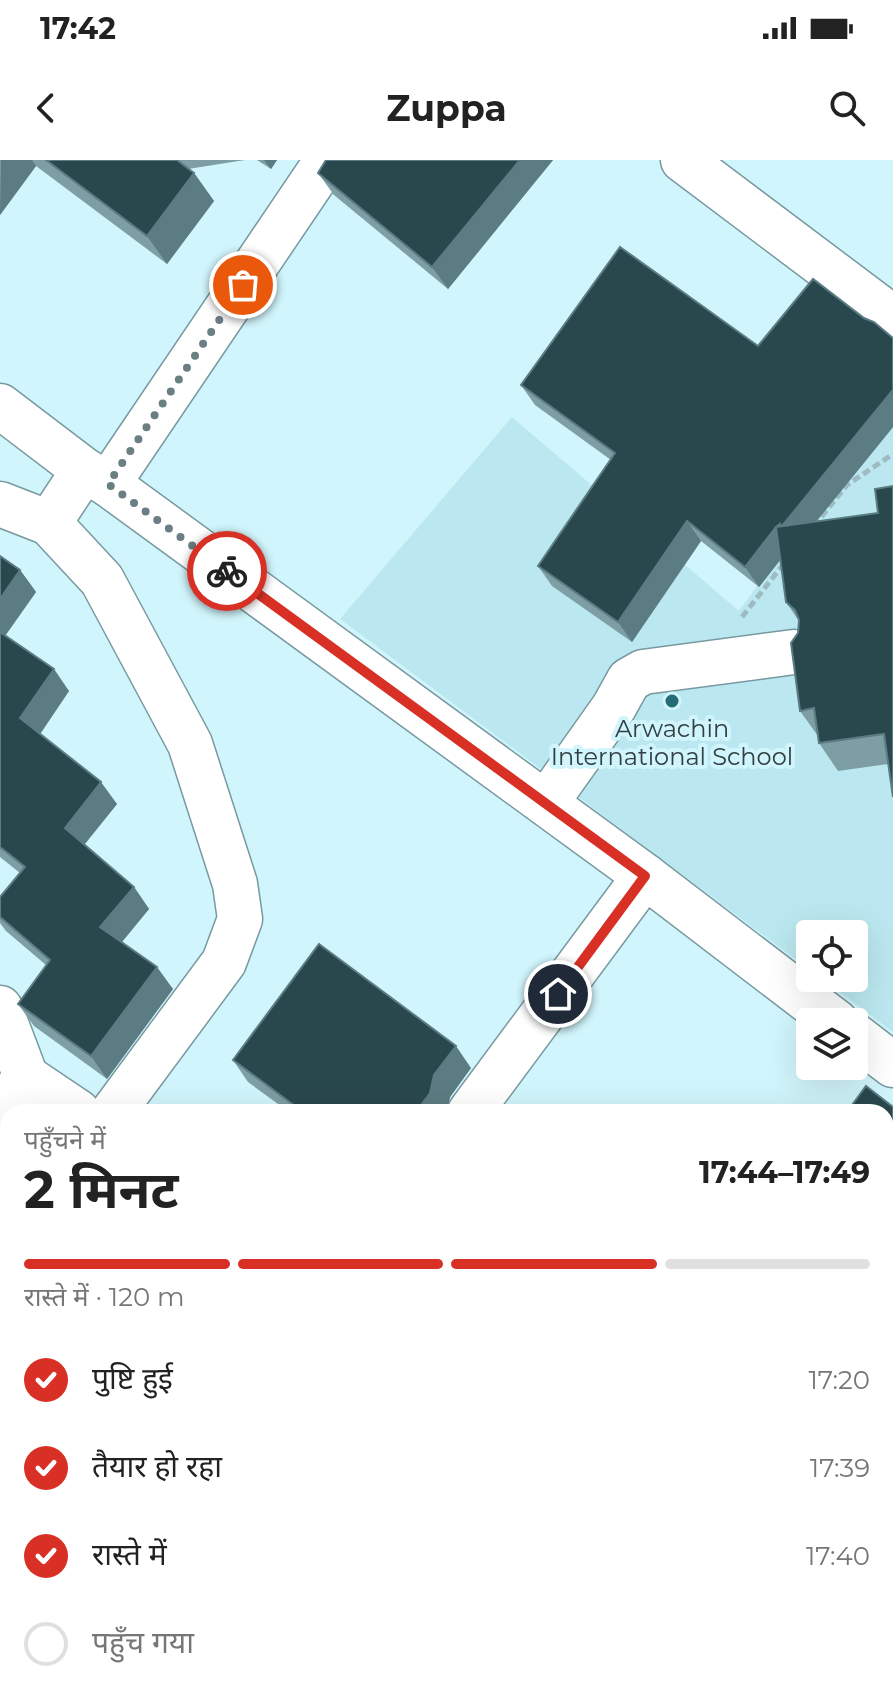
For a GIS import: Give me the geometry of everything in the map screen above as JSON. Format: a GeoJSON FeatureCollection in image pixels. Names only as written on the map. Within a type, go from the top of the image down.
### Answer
{"type":"FeatureCollection","features":[{"type":"Feature","properties":{"kind":"street"},"geometry":{"type":"LineString","coordinates":[[49,523],[96,477],[327,160]]}},
{"type":"Feature","properties":{"kind":"street"},"geometry":{"type":"LineString","coordinates":[[683,160],[893,318]]}},
{"type":"Feature","properties":{"kind":"street"},"geometry":{"type":"LineString","coordinates":[[0,406],[546,803],[818,1008]]}},
{"type":"Feature","properties":{"kind":"street"},"geometry":{"type":"LineString","coordinates":[[0,504],[49,523],[102,580],[190,744],[235,884],[240,919],[224,962],[119,1104]]}},
{"type":"Feature","properties":{"kind":"street"},"geometry":{"type":"LineString","coordinates":[[546,803],[614,707],[629,680],[643,672],[794,652]]}},
{"type":"Feature","properties":{"kind":"street"},"geometry":{"type":"LineString","coordinates":[[476,1104],[645,876]]}},
{"type":"Feature","properties":{"kind":"street"},"geometry":{"type":"LineString","coordinates":[[0,1008],[13,1093],[51,1104]]}},
{"type":"Feature","properties":{"kind":"street"},"geometry":{"type":"LineString","coordinates":[[868,1046],[893,1065]]}},
{"type":"Feature","properties":{"kind":"path"},"geometry":{"type":"LineString","coordinates":[[810,531],[847,485],[893,454]]}},
{"type":"Feature","properties":{"kind":"path"},"geometry":{"type":"LineString","coordinates":[[737,624],[792,555]]}},
{"type":"Feature","properties":{"kind":"shaded area","name":"Arwachin International School"},"geometry":{"type":"Polygon","coordinates":[[[893,399],[893,1032],[868,1013],[868,1008],[861,1008],[840,992],[868,992],[868,920],[796,920],[796,960],[340,619],[512,417],[739,611],[893,399]]]}},
{"type":"Feature","properties":{"kind":"building"},"geometry":{"type":"Polygon","coordinates":[[[46,160],[177,160],[194,173],[147,236],[46,160]]]}},
{"type":"Feature","properties":{"kind":"building"},"geometry":{"type":"Polygon","coordinates":[[[326,160],[520,160],[432,267],[318,173],[326,160]]]}},
{"type":"Feature","properties":{"kind":"building"},"geometry":{"type":"Polygon","coordinates":[[[620,247],[758,346],[813,279],[893,338],[893,390],[745,567],[687,521],[618,622],[538,566],[615,453],[521,385],[620,247]]]}},
{"type":"Feature","properties":{"kind":"building"},"geometry":{"type":"Polygon","coordinates":[[[893,486],[893,797],[884,734],[819,743],[814,708],[800,711],[791,643],[798,633],[799,620],[795,610],[786,602],[776,527],[878,513],[875,489],[893,486]]]}},
{"type":"Feature","properties":{"kind":"building"},"geometry":{"type":"Polygon","coordinates":[[[0,556],[20,570],[0,599],[0,556]]]}},
{"type":"Feature","properties":{"kind":"building"},"geometry":{"type":"Polygon","coordinates":[[[0,632],[54,669],[20,718],[101,782],[65,828],[134,887],[100,927],[157,967],[91,1056],[18,1004],[50,960],[0,917],[0,897],[25,867],[0,847],[0,632]]]}},
{"type":"Feature","properties":{"kind":"building"},"geometry":{"type":"Polygon","coordinates":[[[319,944],[456,1046],[434,1075],[430,1093],[422,1104],[292,1104],[233,1060],[319,944]]]}},
{"type":"Feature","properties":{"kind":"building"},"geometry":{"type":"Polygon","coordinates":[[[866,1086],[889,1104],[853,1104],[866,1086]]]}},
{"type":"Feature","properties":{"kind":"way so far"},"geometry":{"type":"LineString","coordinates":[[227,571],[108,484],[243,285]]}},
{"type":"Feature","properties":{"kind":"place","name":"Arwachin International School"},"geometry":{"type":"Point","coordinates":[672,701]}},
{"type":"Feature","properties":{"kind":"route"},"geometry":{"type":"LineString","coordinates":[[227,571],[645,876],[558,994]]}}]}
